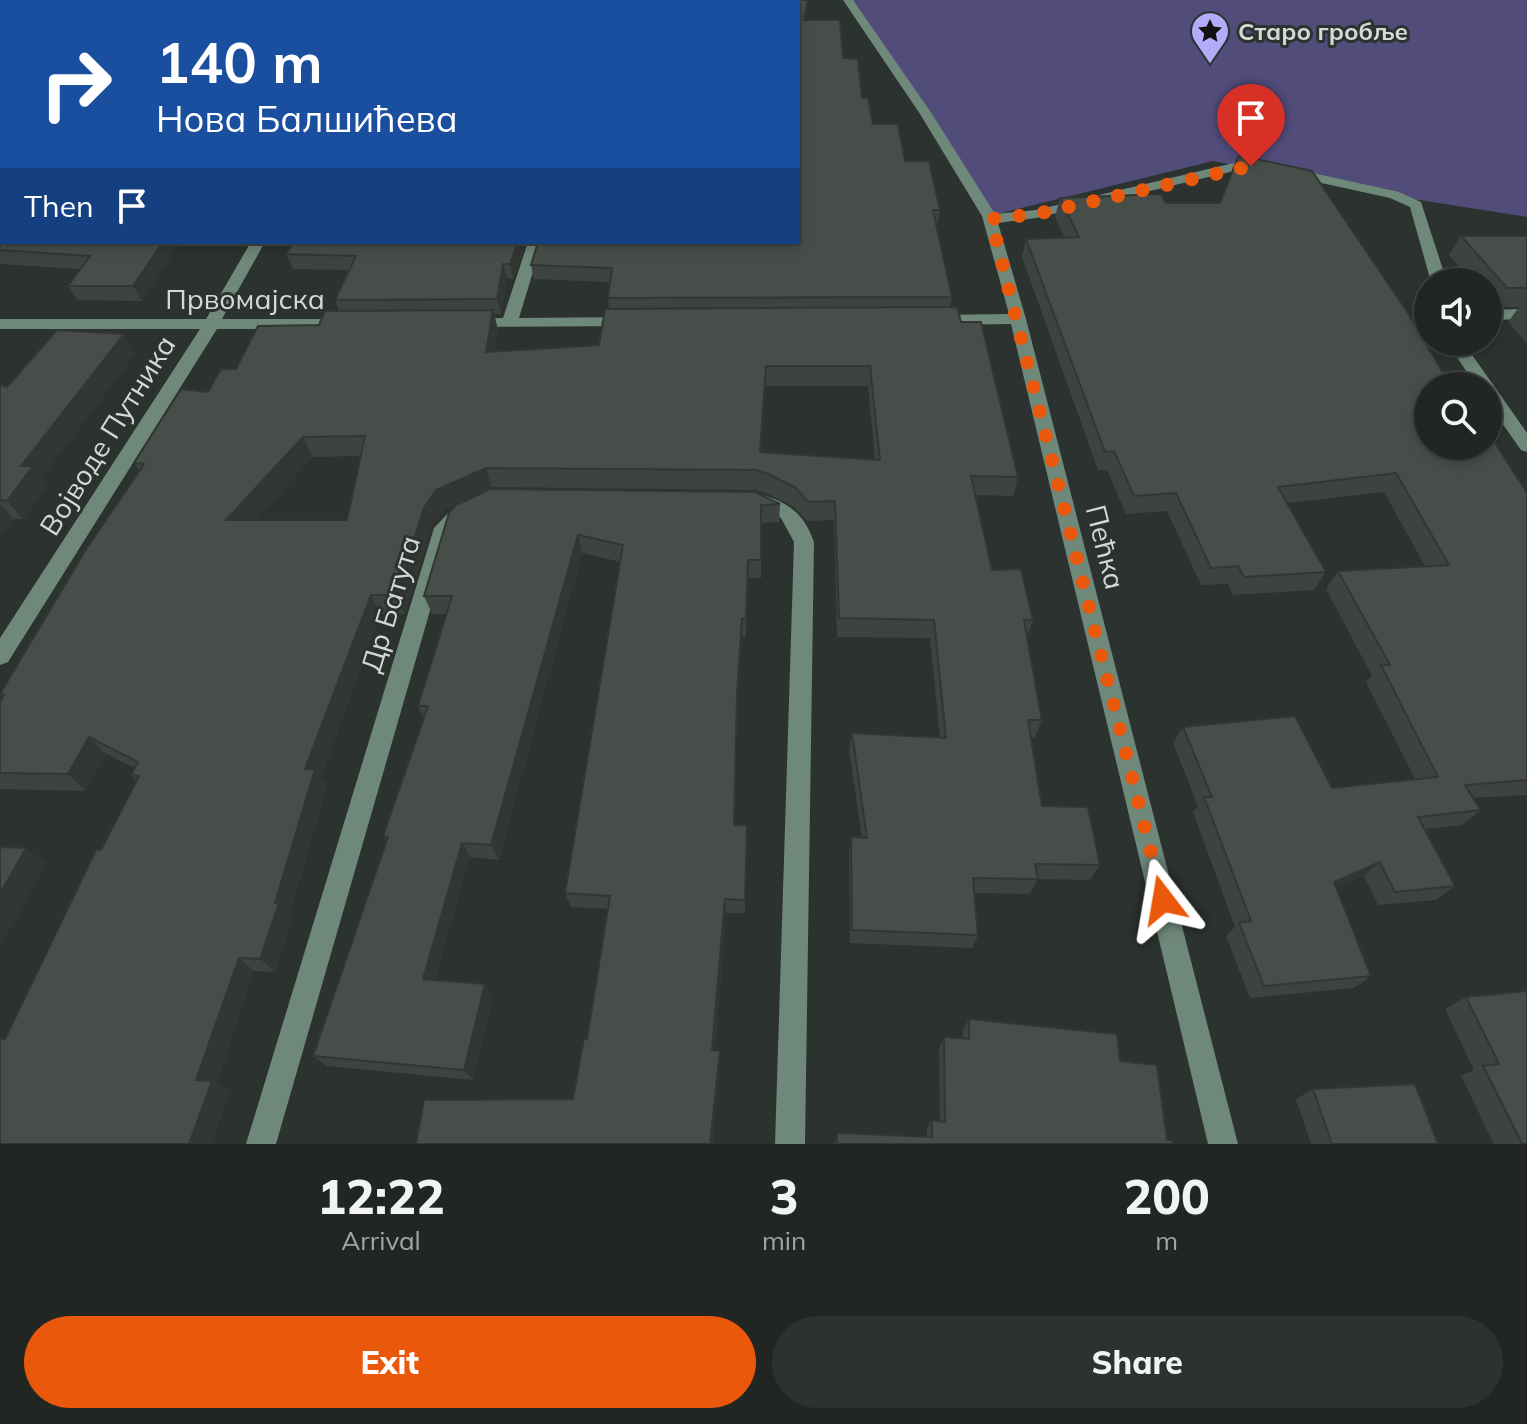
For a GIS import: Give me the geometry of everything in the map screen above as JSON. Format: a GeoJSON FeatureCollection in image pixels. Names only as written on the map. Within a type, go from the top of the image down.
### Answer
{"type":"FeatureCollection","features":[{"type":"Feature","properties":{"kind":"street","name":"Пећка"},"geometry":{"type":"LineString","coordinates":[[848,0],[926,114],[991,219],[1223,1144]]}},
{"type":"Feature","properties":{"kind":"street"},"geometry":{"type":"LineString","coordinates":[[991,219],[1065,208],[1238,166],[1273,169],[1394,195],[1416,205],[1435,268]]}},
{"type":"Feature","properties":{"kind":"street","name":"Војводе Путника"},"geometry":{"type":"LineString","coordinates":[[0,656],[211,325],[257,244]]}},
{"type":"Feature","properties":{"kind":"street"},"geometry":{"type":"LineString","coordinates":[[510,322],[534,244]]}},
{"type":"Feature","properties":{"kind":"street"},"geometry":{"type":"LineString","coordinates":[[1502,315],[1527,314]]}},
{"type":"Feature","properties":{"kind":"street"},"geometry":{"type":"LineString","coordinates":[[925,320],[1018,319]]}},
{"type":"Feature","properties":{"kind":"street"},"geometry":{"type":"LineString","coordinates":[[449,323],[638,321]]}},
{"type":"Feature","properties":{"kind":"street","name":"Првомајска"},"geometry":{"type":"LineString","coordinates":[[0,324],[357,324]]}},
{"type":"Feature","properties":{"kind":"street"},"geometry":{"type":"LineString","coordinates":[[1502,410],[1527,446]]}},
{"type":"Feature","properties":{"kind":"street"},"geometry":{"type":"LineString","coordinates":[[741,500],[756,500],[781,507],[798,521],[804,542],[790,1144]]}},
{"type":"Feature","properties":{"kind":"street","name":"Др Батута"},"geometry":{"type":"LineString","coordinates":[[261,1144],[444,528],[453,516],[483,501]]}},
{"type":"Feature","properties":{"kind":"shaded area","name":"Старо гробље"},"geometry":{"type":"Polygon","coordinates":[[[848,0],[1527,0],[1527,217],[1388,195],[1213,161],[989,216],[848,0]]]}},
{"type":"Feature","properties":{"kind":"building"},"geometry":{"type":"Polygon","coordinates":[[[800,0],[808,0],[804,20],[840,20],[843,58],[858,59],[862,98],[868,98],[873,124],[898,124],[905,161],[929,161],[940,210],[933,210],[952,297],[608,298],[612,268],[531,265],[537,244],[800,244],[800,0]]]}},
{"type":"Feature","properties":{"kind":"building"},"geometry":{"type":"Polygon","coordinates":[[[1238,157],[1312,171],[1414,324],[1414,356],[1433,356],[1442,371],[1449,372],[1414,372],[1414,460],[1502,460],[1502,454],[1527,493],[1527,780],[1465,785],[1481,810],[1418,817],[1455,886],[1395,892],[1380,862],[1334,882],[1371,976],[1264,986],[1239,923],[1251,921],[1204,797],[1212,797],[1183,727],[1295,716],[1332,788],[1438,777],[1381,665],[1390,665],[1338,571],[1449,565],[1396,473],[1278,487],[1326,572],[1244,577],[1238,566],[1211,568],[1176,493],[1134,496],[1114,451],[1105,452],[1026,239],[1079,237],[1060,198],[1161,194],[1166,203],[1220,203],[1238,157]]]}},
{"type":"Feature","properties":{"kind":"building"},"geometry":{"type":"Polygon","coordinates":[[[1461,236],[1527,236],[1527,288],[1507,288],[1502,282],[1502,268],[1489,268],[1461,236]]]}},
{"type":"Feature","properties":{"kind":"building"},"geometry":{"type":"Polygon","coordinates":[[[0,244],[162,244],[133,286],[68,286],[90,256],[0,250],[0,244]]]}},
{"type":"Feature","properties":{"kind":"building"},"geometry":{"type":"Polygon","coordinates":[[[293,244],[517,244],[510,264],[503,264],[497,299],[335,300],[356,256],[286,254],[293,244]]]}},
{"type":"Feature","properties":{"kind":"building"},"geometry":{"type":"Polygon","coordinates":[[[957,307],[961,322],[981,322],[1018,477],[971,476],[992,570],[1021,569],[1033,620],[1024,620],[1042,720],[1028,720],[1042,806],[1088,807],[1100,865],[1035,864],[1038,879],[973,878],[978,935],[852,930],[851,837],[867,838],[852,733],[946,738],[934,620],[839,618],[835,501],[808,502],[795,487],[768,474],[756,470],[486,468],[436,490],[424,508],[396,595],[371,595],[305,769],[315,769],[275,903],[279,903],[260,959],[239,958],[196,1080],[212,1081],[189,1144],[0,1144],[0,1039],[5,1039],[96,850],[101,850],[139,776],[131,775],[138,762],[89,737],[68,774],[0,773],[0,702],[4,695],[0,694],[85,551],[144,464],[134,463],[181,389],[208,392],[221,369],[236,369],[258,326],[319,325],[325,311],[493,310],[486,352],[599,345],[605,309],[957,307]],[[766,366],[760,452],[880,460],[870,366],[766,366]],[[365,436],[303,437],[226,520],[347,520],[365,436]]]}},
{"type":"Feature","properties":{"kind":"building"},"geometry":{"type":"Polygon","coordinates":[[[57,330],[124,334],[21,466],[33,466],[7,501],[0,500],[0,385],[7,387],[57,330]]]}},
{"type":"Feature","properties":{"kind":"building"},"geometry":{"type":"Polygon","coordinates":[[[490,489],[755,492],[780,504],[761,505],[761,560],[748,560],[746,619],[742,619],[737,694],[734,825],[747,825],[745,900],[725,899],[712,1050],[720,1051],[710,1144],[416,1144],[424,1100],[573,1099],[584,1038],[587,1039],[610,896],[565,893],[623,545],[578,535],[491,845],[462,843],[423,979],[485,984],[464,1070],[313,1056],[388,837],[383,836],[428,706],[418,706],[452,596],[424,596],[449,513],[456,505],[490,489]]]}},
{"type":"Feature","properties":{"kind":"building"},"geometry":{"type":"Polygon","coordinates":[[[0,847],[26,848],[0,894],[0,847]]]}},
{"type":"Feature","properties":{"kind":"building"},"geometry":{"type":"Polygon","coordinates":[[[1527,991],[1527,1144],[1522,1144],[1483,1066],[1499,1064],[1466,997],[1527,991]]]}},
{"type":"Feature","properties":{"kind":"building"},"geometry":{"type":"Polygon","coordinates":[[[969,1019],[1117,1034],[1120,1061],[1157,1065],[1167,1140],[1172,1140],[1172,1144],[837,1144],[837,1133],[932,1137],[932,1120],[945,1122],[944,1037],[969,1039],[969,1019]]]}},
{"type":"Feature","properties":{"kind":"building"},"geometry":{"type":"Polygon","coordinates":[[[1415,1084],[1438,1144],[1332,1144],[1313,1089],[1415,1084]]]}},
{"type":"Feature","properties":{"kind":"place","name":"Старо гробље"},"geometry":{"type":"Point","coordinates":[1210,65]}},
{"type":"Feature","properties":{"kind":"route"},"geometry":{"type":"LineString","coordinates":[[1163,900],[991,219],[1036,214],[1238,166],[1251,166]]}}]}
